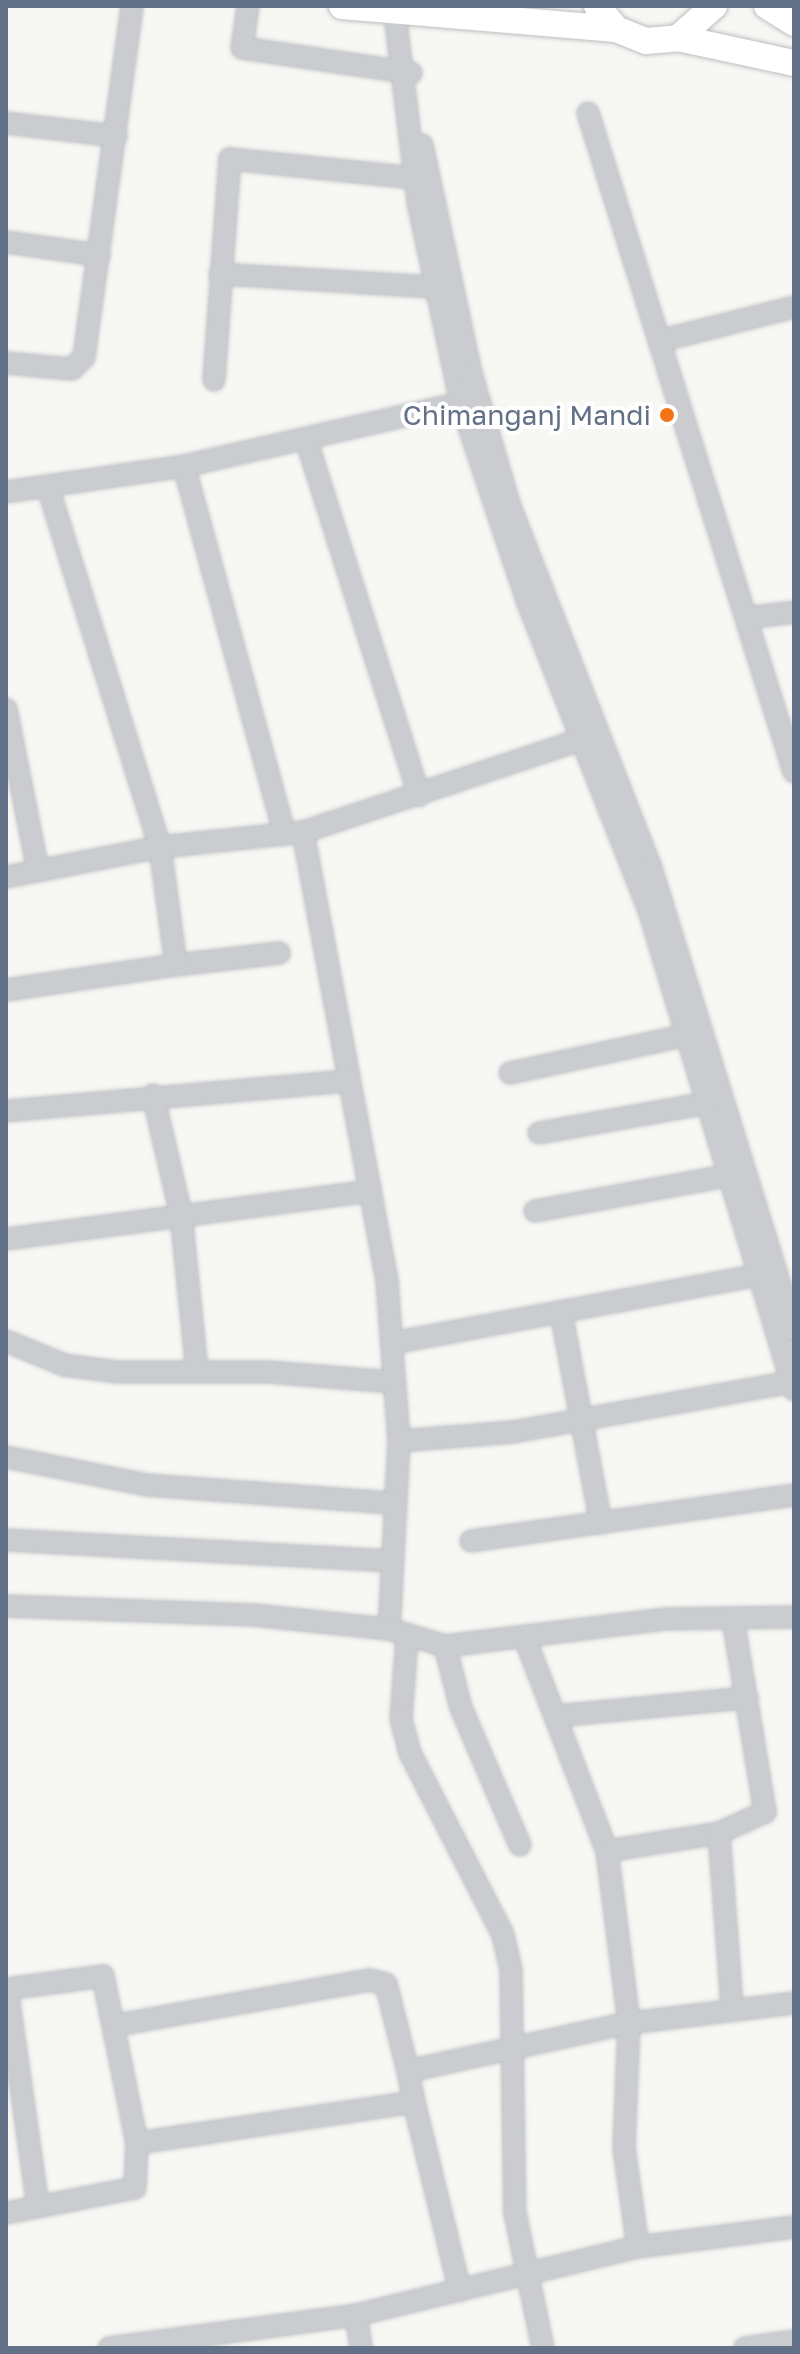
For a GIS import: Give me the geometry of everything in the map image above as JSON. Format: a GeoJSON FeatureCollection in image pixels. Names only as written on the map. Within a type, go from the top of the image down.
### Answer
{"type":"FeatureCollection","features":[{"type":"Feature","properties":{"kind":"main road"},"geometry":{"type":"LineString","coordinates":[[342,6],[401,8],[616,29],[646,41],[678,38],[794,63]]}},
{"type":"Feature","properties":{"kind":"main road"},"geometry":{"type":"LineString","coordinates":[[597,6],[616,29]]}},
{"type":"Feature","properties":{"kind":"main road"},"geometry":{"type":"LineString","coordinates":[[678,38],[714,6]]}},
{"type":"Feature","properties":{"kind":"main road"},"geometry":{"type":"LineString","coordinates":[[767,6],[794,23]]}},
{"type":"Feature","properties":{"kind":"street"},"geometry":{"type":"LineString","coordinates":[[6,363],[81,365],[116,136],[132,6]]}},
{"type":"Feature","properties":{"kind":"street"},"geometry":{"type":"LineString","coordinates":[[248,6],[242,48],[408,73]]}},
{"type":"Feature","properties":{"kind":"street"},"geometry":{"type":"LineString","coordinates":[[401,8],[414,178],[461,403],[589,737]]}},
{"type":"Feature","properties":{"kind":"street"},"geometry":{"type":"LineString","coordinates":[[408,73],[471,373],[509,504],[695,1034],[794,1329]]}},
{"type":"Feature","properties":{"kind":"street"},"geometry":{"type":"LineString","coordinates":[[588,113],[794,772]]}},
{"type":"Feature","properties":{"kind":"street"},"geometry":{"type":"LineString","coordinates":[[6,123],[116,136]]}},
{"type":"Feature","properties":{"kind":"street"},"geometry":{"type":"LineString","coordinates":[[214,380],[230,159],[414,178]]}},
{"type":"Feature","properties":{"kind":"street"},"geometry":{"type":"LineString","coordinates":[[6,242],[99,255]]}},
{"type":"Feature","properties":{"kind":"street"},"geometry":{"type":"LineString","coordinates":[[220,274],[435,287]]}},
{"type":"Feature","properties":{"kind":"street"},"geometry":{"type":"LineString","coordinates":[[659,341],[794,307]]}},
{"type":"Feature","properties":{"kind":"street"},"geometry":{"type":"LineString","coordinates":[[6,492],[184,466],[307,442],[461,403]]}},
{"type":"Feature","properties":{"kind":"street"},"geometry":{"type":"LineString","coordinates":[[307,442],[419,796]]}},
{"type":"Feature","properties":{"kind":"street"},"geometry":{"type":"LineString","coordinates":[[184,466],[294,833],[371,1191],[392,1343],[399,1441],[392,1561],[401,1719],[410,1753],[503,1935],[516,2045],[512,2160],[543,2348]]}},
{"type":"Feature","properties":{"kind":"street"},"geometry":{"type":"LineString","coordinates":[[48,487],[160,847],[176,965]]}},
{"type":"Feature","properties":{"kind":"street"},"geometry":{"type":"LineString","coordinates":[[746,618],[794,612]]}},
{"type":"Feature","properties":{"kind":"street"},"geometry":{"type":"LineString","coordinates":[[6,709],[38,871]]}},
{"type":"Feature","properties":{"kind":"street"},"geometry":{"type":"LineString","coordinates":[[6,877],[160,847],[294,833],[419,796],[589,737]]}},
{"type":"Feature","properties":{"kind":"street"},"geometry":{"type":"LineString","coordinates":[[6,990],[279,953]]}},
{"type":"Feature","properties":{"kind":"street"},"geometry":{"type":"LineString","coordinates":[[510,1073],[695,1034]]}},
{"type":"Feature","properties":{"kind":"street"},"geometry":{"type":"LineString","coordinates":[[399,1441],[581,1419],[792,1386],[708,1103],[695,1034]]}},
{"type":"Feature","properties":{"kind":"street"},"geometry":{"type":"LineString","coordinates":[[6,1111],[153,1095],[347,1081]]}},
{"type":"Feature","properties":{"kind":"street"},"geometry":{"type":"LineString","coordinates":[[153,1095],[181,1214],[197,1371]]}},
{"type":"Feature","properties":{"kind":"street"},"geometry":{"type":"LineString","coordinates":[[539,1133],[708,1103]]}},
{"type":"Feature","properties":{"kind":"street"},"geometry":{"type":"LineString","coordinates":[[535,1211],[731,1175]]}},
{"type":"Feature","properties":{"kind":"street"},"geometry":{"type":"LineString","coordinates":[[6,1239],[371,1191]]}},
{"type":"Feature","properties":{"kind":"street"},"geometry":{"type":"LineString","coordinates":[[392,1343],[760,1275]]}},
{"type":"Feature","properties":{"kind":"street"},"geometry":{"type":"LineString","coordinates":[[561,1312],[601,1523]]}},
{"type":"Feature","properties":{"kind":"street"},"geometry":{"type":"LineString","coordinates":[[6,1341],[64,1365],[393,1382]]}},
{"type":"Feature","properties":{"kind":"street"},"geometry":{"type":"LineString","coordinates":[[6,1457],[147,1485],[394,1503]]}},
{"type":"Feature","properties":{"kind":"street"},"geometry":{"type":"LineString","coordinates":[[471,1541],[794,1495]]}},
{"type":"Feature","properties":{"kind":"street"},"geometry":{"type":"LineString","coordinates":[[6,1540],[392,1561]]}},
{"type":"Feature","properties":{"kind":"street"},"geometry":{"type":"LineString","coordinates":[[6,1606],[253,1615],[398,1633],[445,1646],[733,1618],[794,1617]]}},
{"type":"Feature","properties":{"kind":"street"},"geometry":{"type":"LineString","coordinates":[[607,1851],[719,1833],[765,1812],[733,1618]]}},
{"type":"Feature","properties":{"kind":"street"},"geometry":{"type":"LineString","coordinates":[[524,1636],[607,1851],[629,2023],[624,2148],[638,2247]]}},
{"type":"Feature","properties":{"kind":"street"},"geometry":{"type":"LineString","coordinates":[[445,1646],[461,1708],[520,1845]]}},
{"type":"Feature","properties":{"kind":"street"},"geometry":{"type":"LineString","coordinates":[[555,1716],[747,1698]]}},
{"type":"Feature","properties":{"kind":"street"},"geometry":{"type":"LineString","coordinates":[[719,1833],[732,2006]]}},
{"type":"Feature","properties":{"kind":"street"},"geometry":{"type":"LineString","coordinates":[[6,2213],[38,2207],[135,2188],[137,2143],[117,2025],[103,1976],[6,1989],[14,2099],[38,2207]]}},
{"type":"Feature","properties":{"kind":"street"},"geometry":{"type":"LineString","coordinates":[[117,2025],[370,1980],[386,1984],[460,2290]]}},
{"type":"Feature","properties":{"kind":"street"},"geometry":{"type":"LineString","coordinates":[[408,2071],[516,2045],[629,2023],[732,2006],[794,2003]]}},
{"type":"Feature","properties":{"kind":"street"},"geometry":{"type":"LineString","coordinates":[[137,2143],[414,2102]]}},
{"type":"Feature","properties":{"kind":"street"},"geometry":{"type":"LineString","coordinates":[[109,2348],[256,2338],[638,2247],[794,2227]]}},
{"type":"Feature","properties":{"kind":"street"},"geometry":{"type":"LineString","coordinates":[[356,2315],[361,2348]]}},
{"type":"Feature","properties":{"kind":"street"},"geometry":{"type":"LineString","coordinates":[[745,2348],[794,2341]]}},
{"type":"Feature","properties":{"kind":"place","name":"Chimanganj Mandi"},"geometry":{"type":"Point","coordinates":[667,415]}}]}
